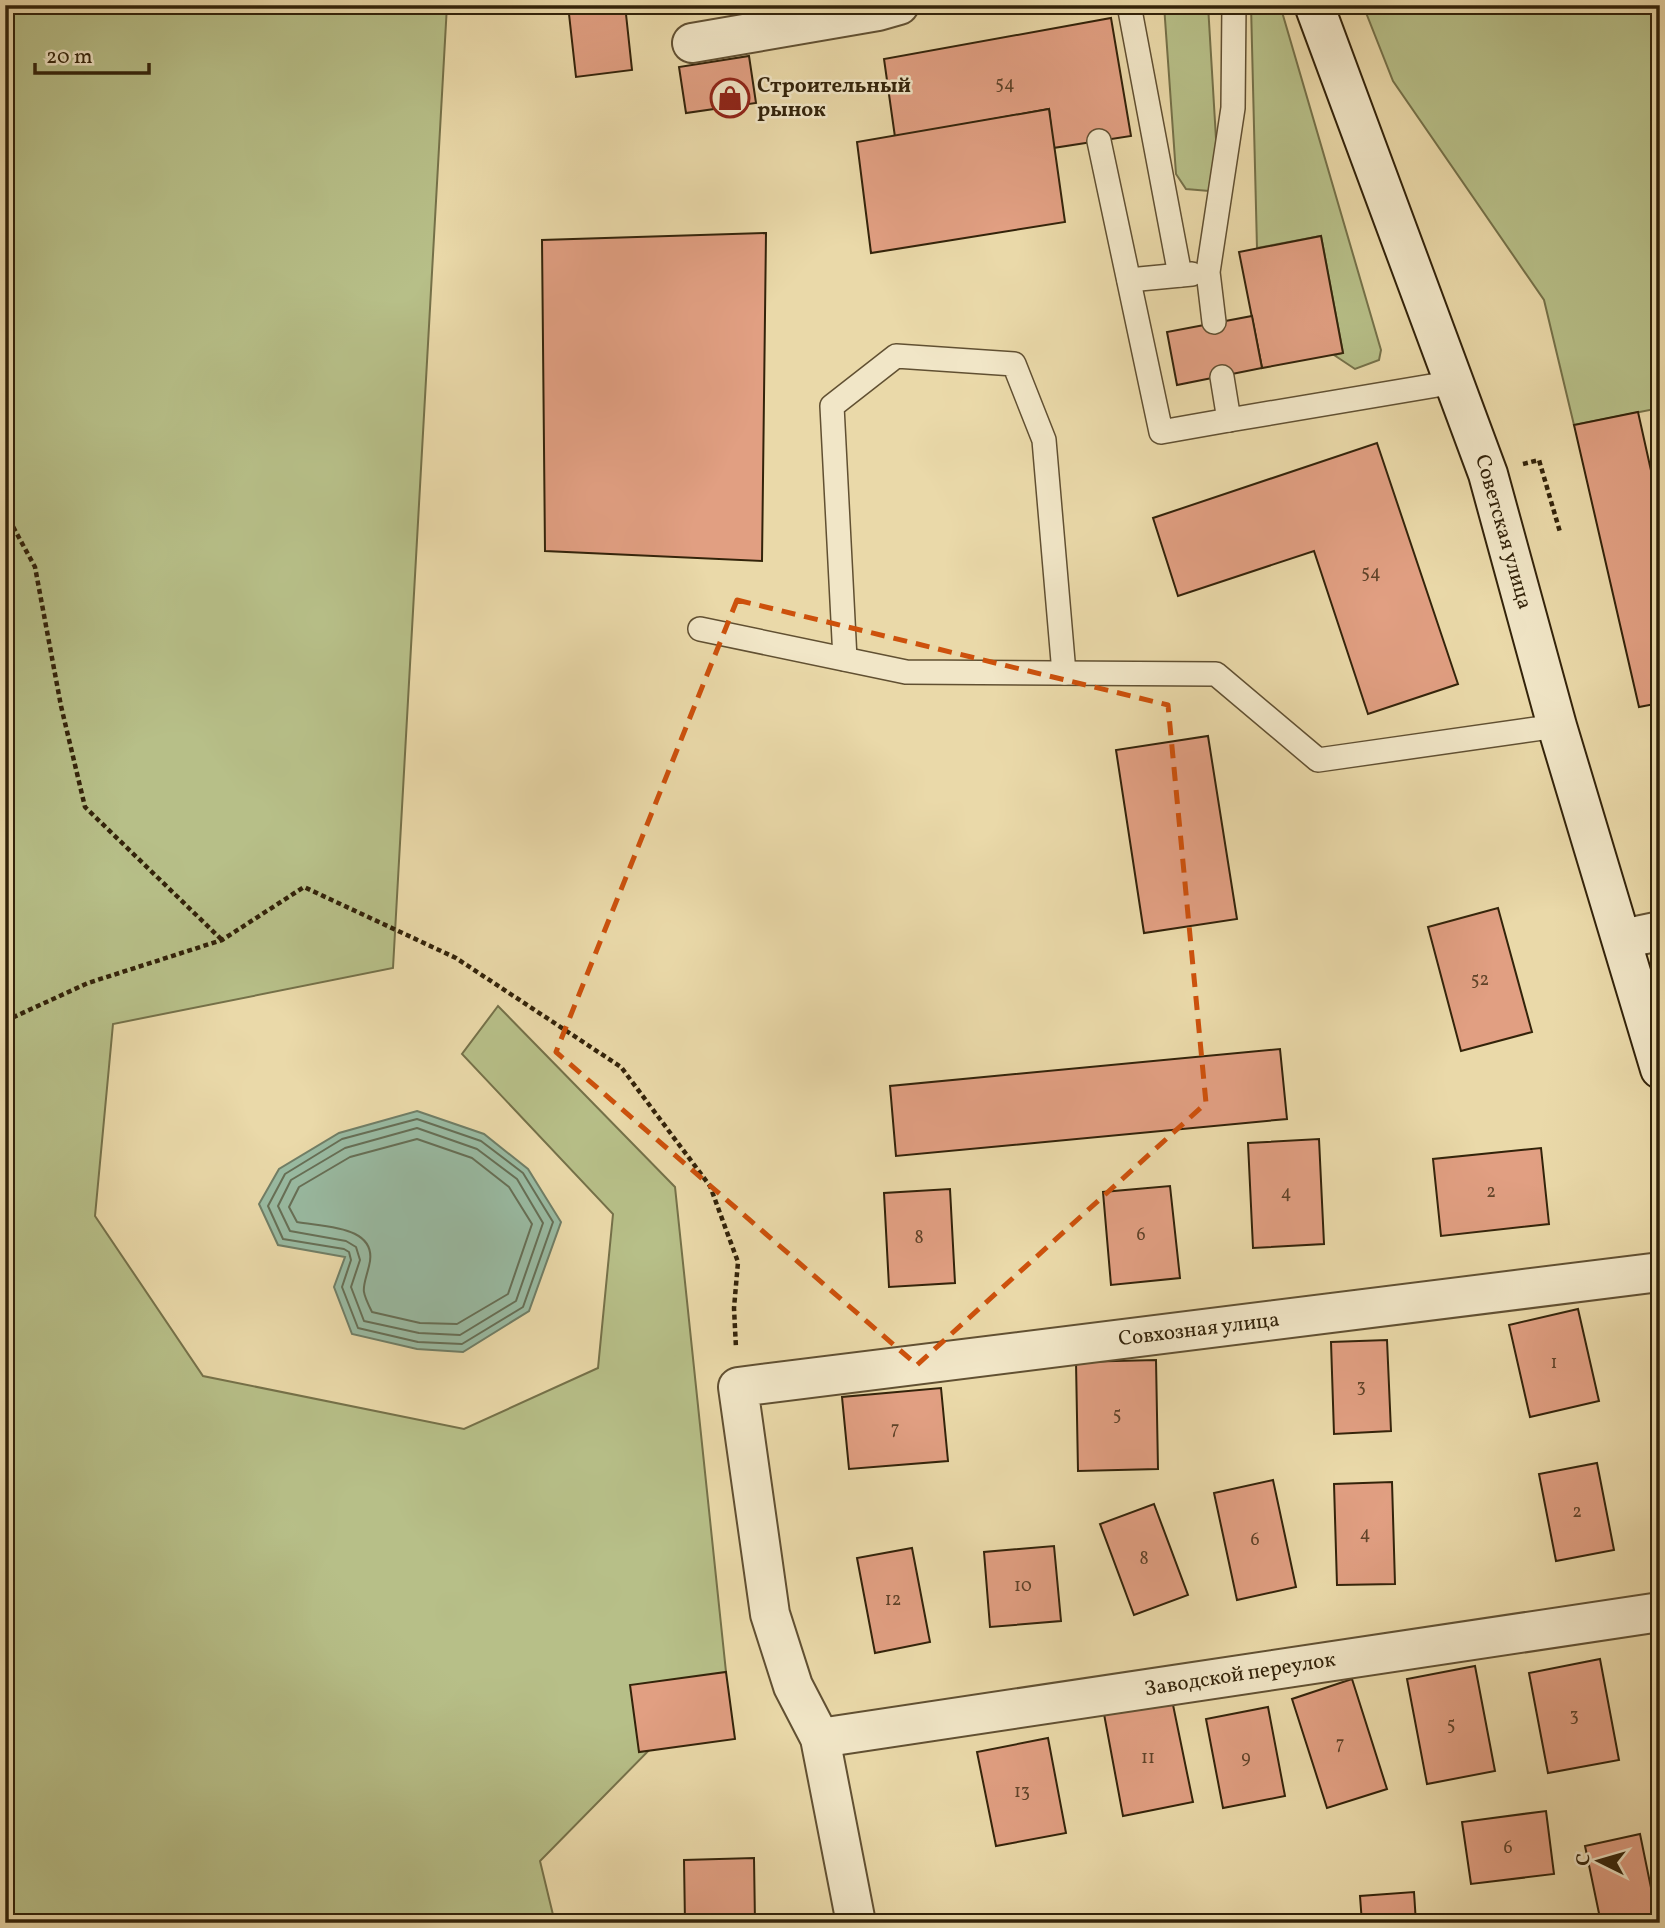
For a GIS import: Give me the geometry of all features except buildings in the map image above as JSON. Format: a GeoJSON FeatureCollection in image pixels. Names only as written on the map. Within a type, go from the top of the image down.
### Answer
{"type":"FeatureCollection","features":[{"type":"Feature","properties":{"kind":"street"},"geometry":{"type":"LineString","coordinates":[[692,43],[878,11],[899,5]]}},
{"type":"Feature","properties":{"kind":"street","name":"Советская улица"},"geometry":{"type":"LineString","coordinates":[[1314,5],[1488,474],[1557,726],[1660,1069]]}},
{"type":"Feature","properties":{"kind":"street"},"geometry":{"type":"LineString","coordinates":[[1622,939],[1660,930]]}},
{"type":"Feature","properties":{"kind":"street","name":"Совхозная улица"},"geometry":{"type":"LineString","coordinates":[[738,1387],[1660,1272]]}},
{"type":"Feature","properties":{"kind":"street"},"geometry":{"type":"LineString","coordinates":[[738,1387],[770,1614],[793,1686],[820,1738],[856,1923]]}},
{"type":"Feature","properties":{"kind":"street","name":"Заводской переулок"},"geometry":{"type":"LineString","coordinates":[[820,1738],[1660,1612]]}},
{"type":"Feature","properties":{"kind":"lane"},"geometry":{"type":"LineString","coordinates":[[1129,5],[1180,275]]}},
{"type":"Feature","properties":{"kind":"lane"},"geometry":{"type":"LineString","coordinates":[[1214,322],[1208,272],[1233,108],[1234,5]]}},
{"type":"Feature","properties":{"kind":"lane"},"geometry":{"type":"LineString","coordinates":[[1099,141],[1161,432],[1455,382]]}},
{"type":"Feature","properties":{"kind":"lane"},"geometry":{"type":"LineString","coordinates":[[1129,280],[1208,272]]}},
{"type":"Feature","properties":{"kind":"lane"},"geometry":{"type":"LineString","coordinates":[[845,659],[832,406],[896,356],[1014,364],[1044,440],[1064,673]]}},
{"type":"Feature","properties":{"kind":"lane"},"geometry":{"type":"LineString","coordinates":[[1222,377],[1229,420]]}},
{"type":"Feature","properties":{"kind":"lane"},"geometry":{"type":"LineString","coordinates":[[700,628],[906,672],[1216,674],[1318,760],[1557,726]]}},
{"type":"Feature","properties":{"kind":"path"},"geometry":{"type":"LineString","coordinates":[[5,512],[35,567],[61,706],[85,807],[222,940]]}},
{"type":"Feature","properties":{"kind":"path"},"geometry":{"type":"LineString","coordinates":[[5,1021],[88,983],[222,940],[304,887],[456,958],[621,1067],[710,1186],[738,1262],[734,1308],[738,1387]]}},
{"type":"Feature","properties":{"kind":"highlighted area"},"geometry":{"type":"Polygon","coordinates":[[[737,600],[1168,705],[1206,1103],[917,1365],[556,1052],[737,600]]]}},
{"type":"Feature","properties":{"kind":"shaded area"},"geometry":{"type":"Polygon","coordinates":[[[5,5],[447,5],[393,968],[113,1024],[95,1216],[203,1376],[464,1429],[598,1368],[613,1214],[462,1054],[498,1006],[675,1187],[726,1672],[540,1861],[555,1923],[5,1923],[5,5]]]}},
{"type":"Feature","properties":{"kind":"shaded area"},"geometry":{"type":"Polygon","coordinates":[[[1164,5],[1208,5],[1218,172],[1209,191],[1186,189],[1176,174],[1164,5]]]}},
{"type":"Feature","properties":{"kind":"shaded area"},"geometry":{"type":"Polygon","coordinates":[[[1251,5],[1280,5],[1381,350],[1379,360],[1355,369],[1334,355],[1343,353],[1321,236],[1257,248],[1251,5]]]}},
{"type":"Feature","properties":{"kind":"shaded area"},"geometry":{"type":"Polygon","coordinates":[[[1363,5],[1660,5],[1660,408],[1574,425],[1544,300],[1393,81],[1363,5]]]}},
{"type":"Feature","properties":{"kind":"water"},"geometry":{"type":"Polygon","coordinates":[[[417,1111],[484,1134],[528,1169],[561,1222],[529,1311],[463,1352],[417,1349],[352,1334],[334,1287],[345,1257],[278,1245],[259,1204],[279,1169],[339,1133],[417,1111]]]}},
{"type":"Feature","properties":{"kind":"place","name":"Строительный рынок"},"geometry":{"type":"Point","coordinates":[730,98]}}]}
